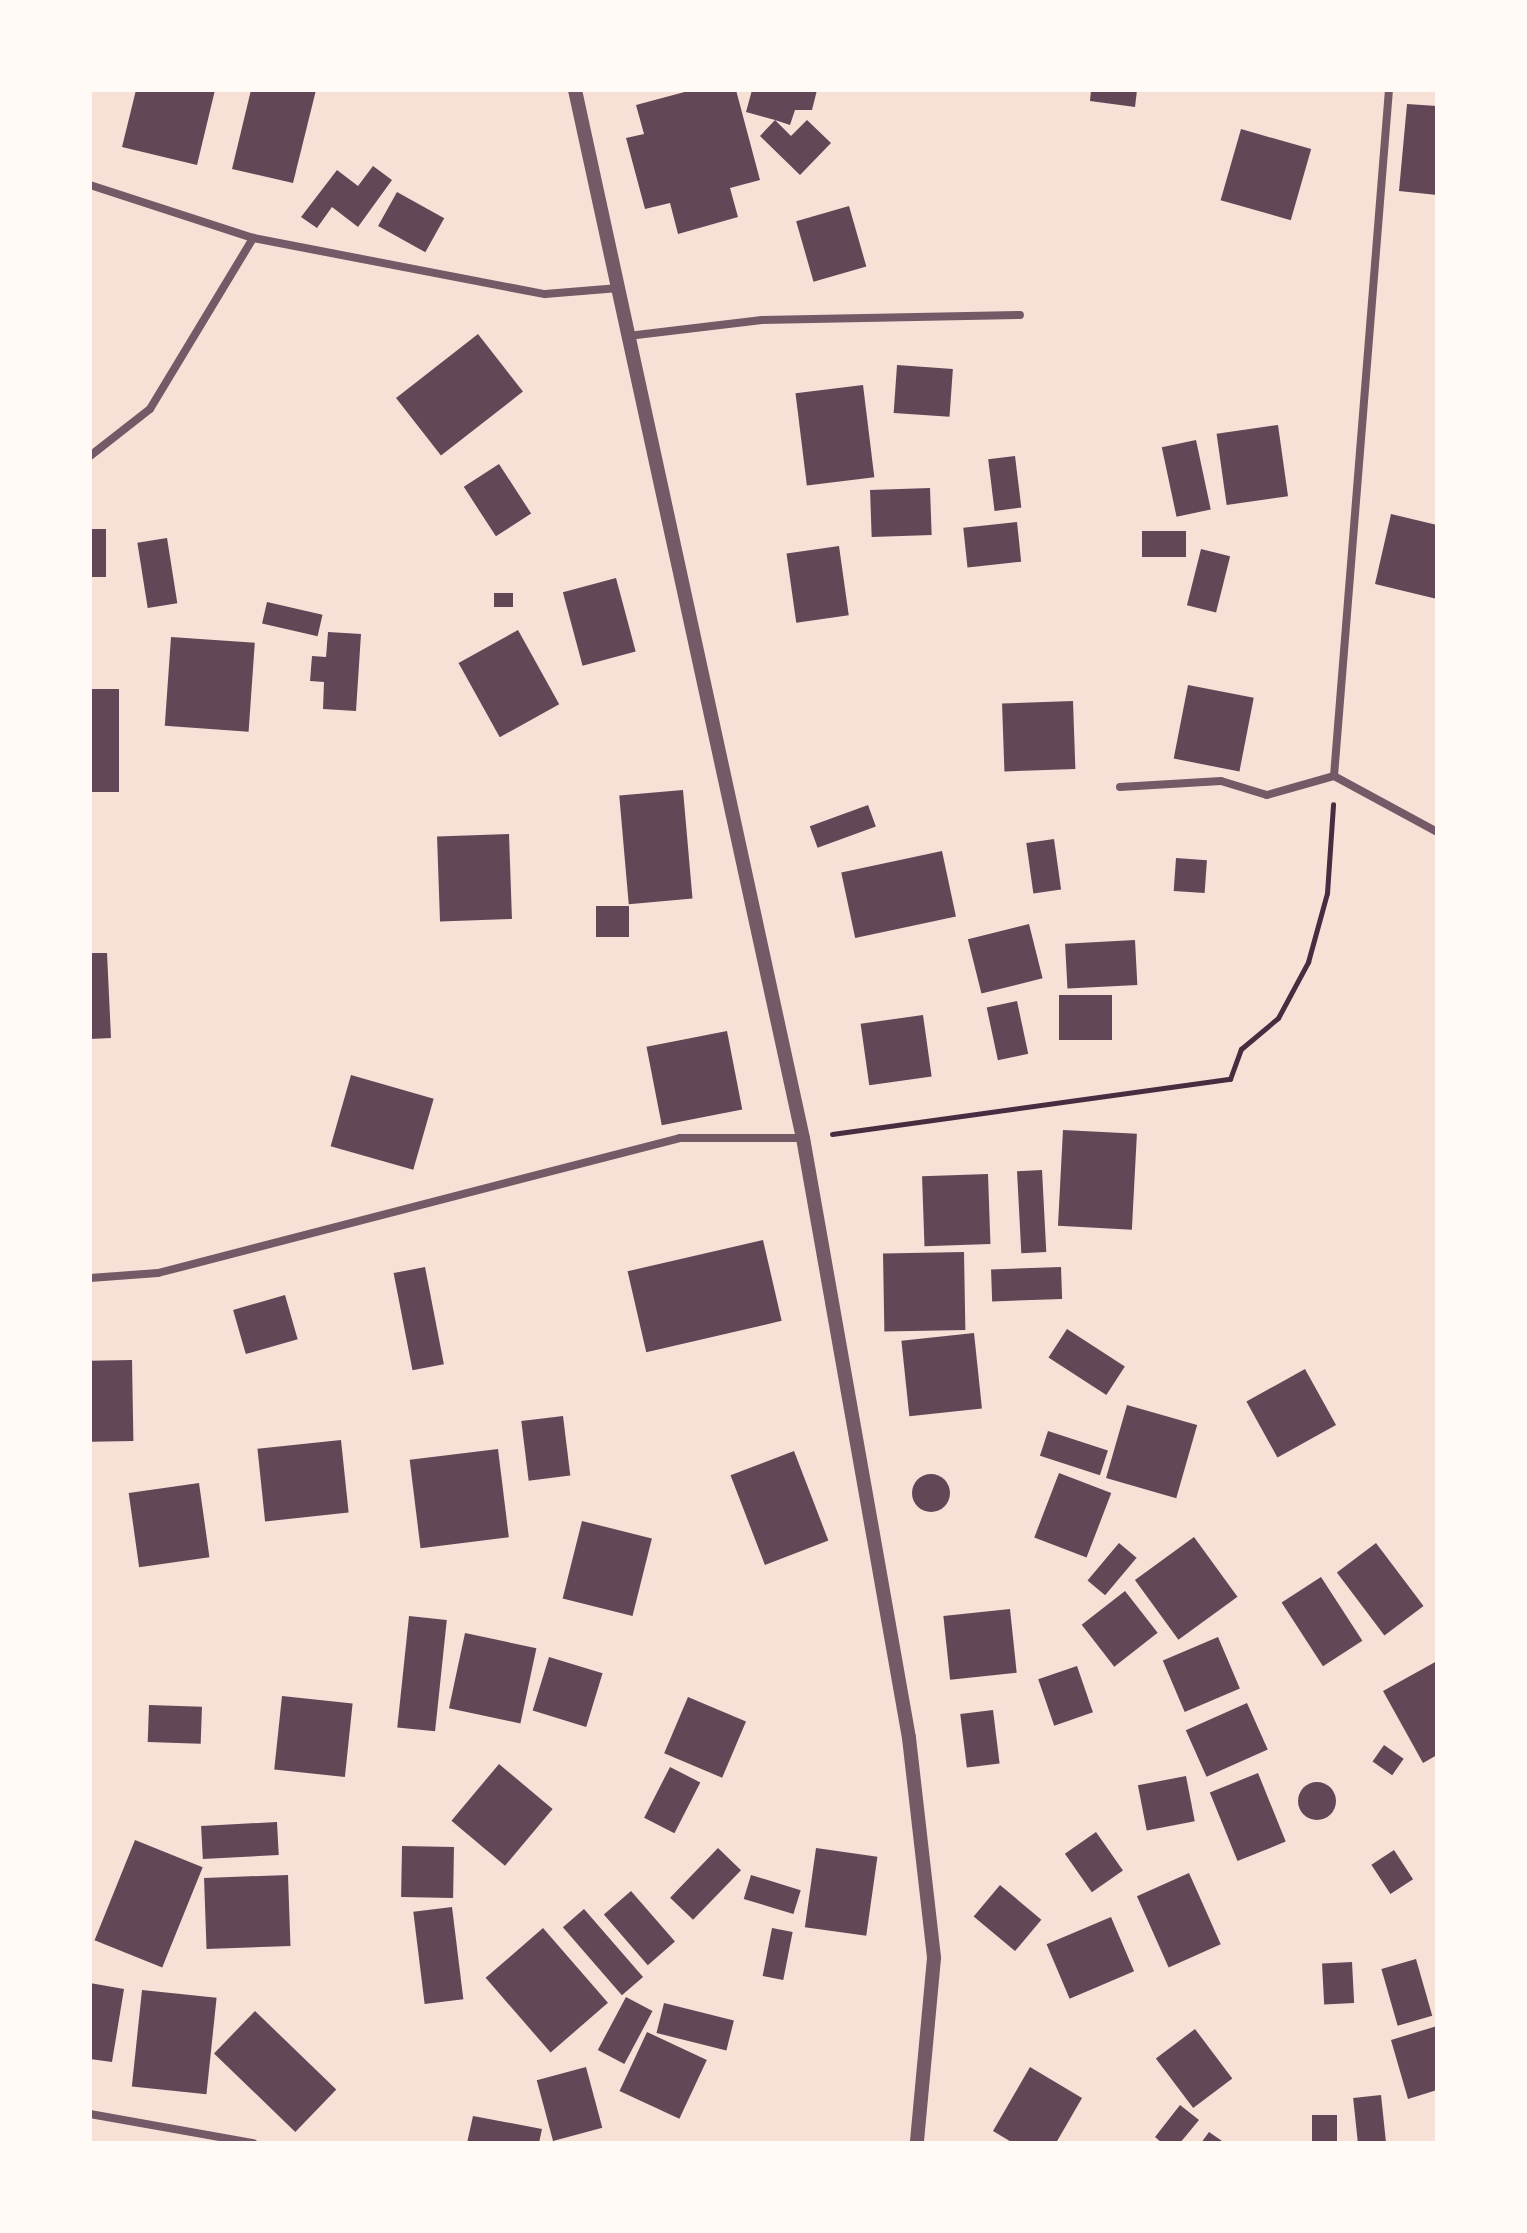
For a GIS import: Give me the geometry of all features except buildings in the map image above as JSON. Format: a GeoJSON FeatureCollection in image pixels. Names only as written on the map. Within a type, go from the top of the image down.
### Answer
{"type":"FeatureCollection","features":[{"type":"Feature","properties":{"kind":"street"},"geometry":{"type":"LineString","coordinates":[[575,90],[803,1138],[909,1738],[932,1942],[917,2143]]}},
{"type":"Feature","properties":{"kind":"street"},"geometry":{"type":"LineString","coordinates":[[1334,776],[1389,90]]}},
{"type":"Feature","properties":{"kind":"street"},"geometry":{"type":"LineString","coordinates":[[90,185],[253,238],[545,294],[619,288]]}},
{"type":"Feature","properties":{"kind":"street"},"geometry":{"type":"LineString","coordinates":[[90,456],[150,409],[253,238]]}},
{"type":"Feature","properties":{"kind":"street"},"geometry":{"type":"LineString","coordinates":[[628,336],[762,320],[1020,315]]}},
{"type":"Feature","properties":{"kind":"street"},"geometry":{"type":"LineString","coordinates":[[1120,787],[1221,781],[1267,795],[1334,776],[1437,832]]}},
{"type":"Feature","properties":{"kind":"street"},"geometry":{"type":"LineString","coordinates":[[90,1278],[158,1273],[680,1138],[803,1138]]}},
{"type":"Feature","properties":{"kind":"street"},"geometry":{"type":"LineString","coordinates":[[90,2114],[253,2143]]}},
{"type":"Feature","properties":{"kind":"path"},"geometry":{"type":"LineString","coordinates":[[803,1138],[1230,1079],[1241,1049],[1278,1018],[1308,962],[1327,893],[1334,776]]}}]}
